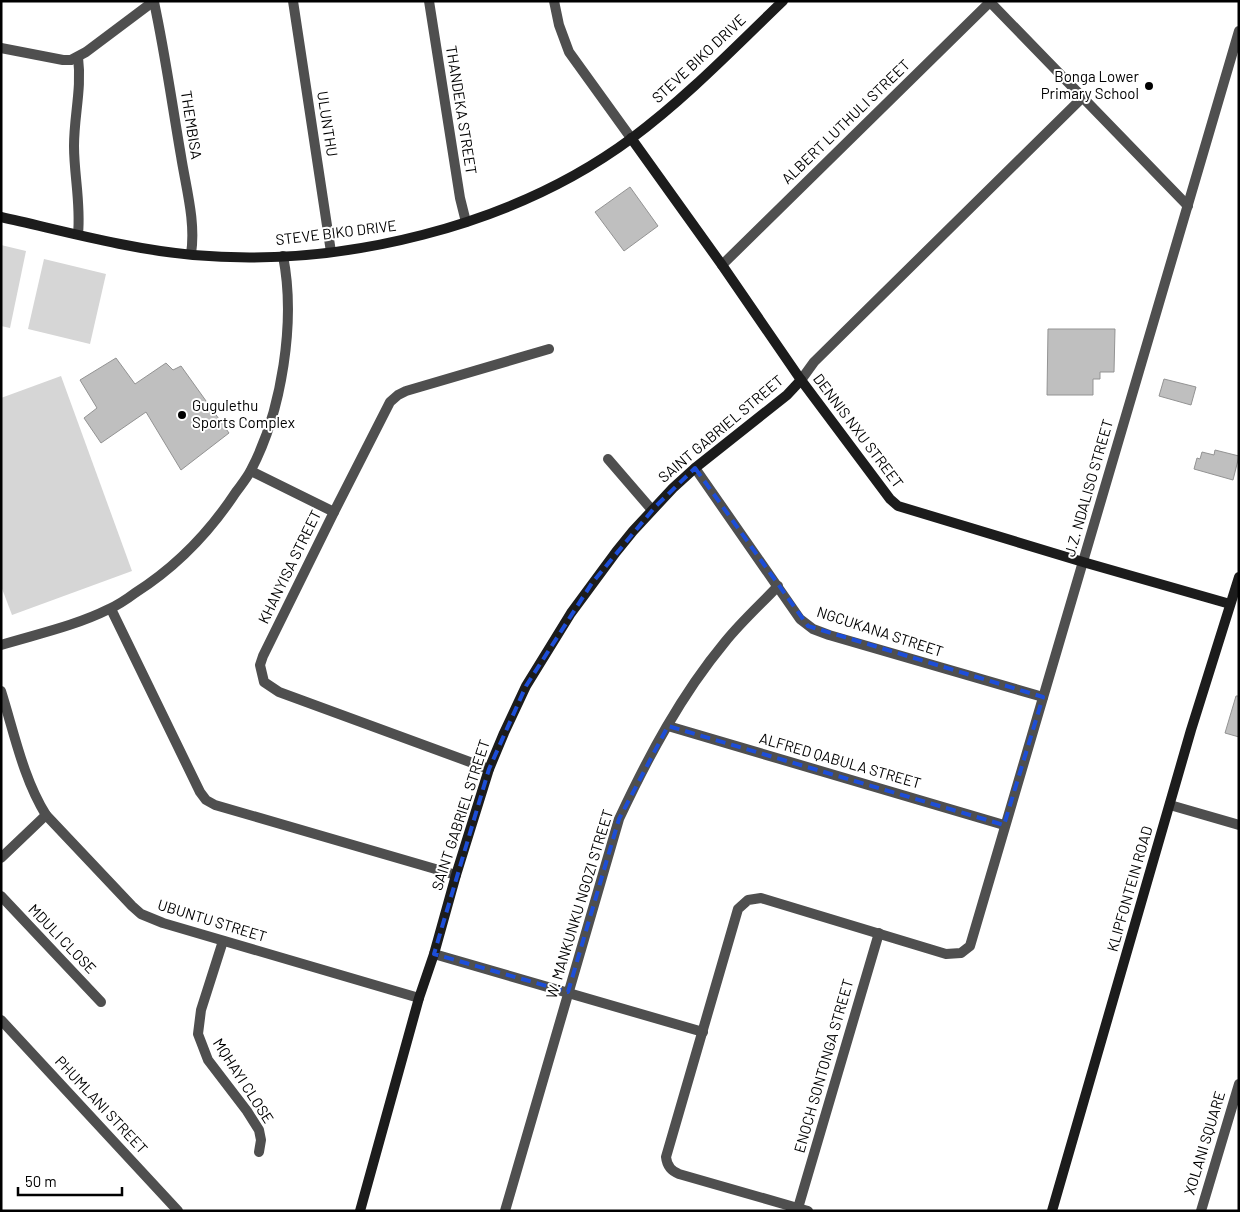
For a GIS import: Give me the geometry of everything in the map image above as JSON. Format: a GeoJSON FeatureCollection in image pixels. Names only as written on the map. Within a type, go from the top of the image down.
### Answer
{"type":"FeatureCollection","features":[{"type":"Feature","properties":{"kind":"street"},"geometry":{"type":"LineString","coordinates":[[1,48],[72,60],[154,1]]}},
{"type":"Feature","properties":{"kind":"street","name":"THEMBISA"},"geometry":{"type":"LineString","coordinates":[[154,1],[164,50],[190,211],[193,242],[191,254]]}},
{"type":"Feature","properties":{"kind":"street","name":"ULUNTHU"},"geometry":{"type":"LineString","coordinates":[[293,1],[331,252]]}},
{"type":"Feature","properties":{"kind":"street","name":"THANDEKA STREET"},"geometry":{"type":"LineString","coordinates":[[429,1],[460,198],[466,222]]}},
{"type":"Feature","properties":{"kind":"street"},"geometry":{"type":"LineString","coordinates":[[554,1],[559,25],[569,52],[632,138]]}},
{"type":"Feature","properties":{"kind":"street","name":"STEVE BIKO DRIVE"},"geometry":{"type":"LineString","coordinates":[[1,217],[134,246],[191,254],[233,257],[283,256],[331,252],[399,241],[466,222],[522,200],[563,180],[632,138],[697,83],[783,1]]}},
{"type":"Feature","properties":{"kind":"street"},"geometry":{"type":"LineString","coordinates":[[991,2],[1188,206]]}},
{"type":"Feature","properties":{"kind":"street","name":"ALBERT LUTHULI STREET"},"geometry":{"type":"LineString","coordinates":[[722,265],[991,2]]}},
{"type":"Feature","properties":{"kind":"street","name":"J.Z. NDALISO STREET"},"geometry":{"type":"LineString","coordinates":[[879,934],[946,954],[965,952],[972,942],[1004,825],[1239,31]]}},
{"type":"Feature","properties":{"kind":"street"},"geometry":{"type":"LineString","coordinates":[[78,57],[80,90],[74,145],[80,209],[78,234]]}},
{"type":"Feature","properties":{"kind":"street"},"geometry":{"type":"LineString","coordinates":[[801,380],[814,362],[1083,97]]}},
{"type":"Feature","properties":{"kind":"street","name":"DENNIS NXU STREET"},"geometry":{"type":"LineString","coordinates":[[632,138],[801,380],[890,499],[898,506],[1230,604]]}},
{"type":"Feature","properties":{"kind":"street"},"geometry":{"type":"LineString","coordinates":[[1,645],[71,624],[111,609],[164,573],[206,533],[251,471],[276,404],[281,382],[286,344],[287,289],[283,256]]}},
{"type":"Feature","properties":{"kind":"street","name":"KHANYISA STREET"},"geometry":{"type":"LineString","coordinates":[[489,769],[279,692],[264,682],[260,665],[390,402],[398,395],[420,387],[549,349]]}},
{"type":"Feature","properties":{"kind":"street","name":"SAINT GABRIEL STREET"},"geometry":{"type":"LineString","coordinates":[[360,1211],[419,998],[489,769],[526,686],[571,613],[616,552],[652,510],[695,468],[788,395],[801,380]]}},
{"type":"Feature","properties":{"kind":"street"},"geometry":{"type":"LineString","coordinates":[[608,459],[652,510]]}},
{"type":"Feature","properties":{"kind":"street","name":"NGCUKANA STREET"},"geometry":{"type":"LineString","coordinates":[[695,468],[800,619],[813,629],[1043,697]]}},
{"type":"Feature","properties":{"kind":"street"},"geometry":{"type":"LineString","coordinates":[[251,471],[334,512]]}},
{"type":"Feature","properties":{"kind":"street","name":"KLIPFONTEIN ROAD"},"geometry":{"type":"LineString","coordinates":[[1052,1211],[1191,730],[1239,577]]}},
{"type":"Feature","properties":{"kind":"street","name":"W. MANKUNKU NGOZI STREET"},"geometry":{"type":"LineString","coordinates":[[505,1211],[619,819],[668,726],[696,682],[725,642],[778,586]]}},
{"type":"Feature","properties":{"kind":"street"},"geometry":{"type":"LineString","coordinates":[[111,609],[200,792],[206,800],[215,805],[456,875]]}},
{"type":"Feature","properties":{"kind":"street","name":"UBUNTU STREET"},"geometry":{"type":"LineString","coordinates":[[1,691],[37,801],[46,815],[132,906],[142,914],[163,923],[419,998]]}},
{"type":"Feature","properties":{"kind":"street","name":"ALFRED QABULA STREET"},"geometry":{"type":"LineString","coordinates":[[668,726],[1004,825]]}},
{"type":"Feature","properties":{"kind":"street"},"geometry":{"type":"LineString","coordinates":[[1170,805],[1239,825]]}},
{"type":"Feature","properties":{"kind":"street"},"geometry":{"type":"LineString","coordinates":[[1,858],[46,815]]}},
{"type":"Feature","properties":{"kind":"street","name":"MDULI CLOSE"},"geometry":{"type":"LineString","coordinates":[[1,896],[101,1002]]}},
{"type":"Feature","properties":{"kind":"street"},"geometry":{"type":"LineString","coordinates":[[808,1211],[679,1174],[668,1167],[666,1157],[738,909],[744,902],[756,898],[766,899],[879,934]]}},
{"type":"Feature","properties":{"kind":"street","name":"ENOCH SONTONGA STREET"},"geometry":{"type":"LineString","coordinates":[[798,1208],[879,934]]}},
{"type":"Feature","properties":{"kind":"street","name":"MQHAYI CLOSE"},"geometry":{"type":"LineString","coordinates":[[223,941],[201,1010],[198,1034],[208,1060],[259,1130],[261,1140],[259,1152]]}},
{"type":"Feature","properties":{"kind":"street"},"geometry":{"type":"LineString","coordinates":[[434,954],[703,1032]]}},
{"type":"Feature","properties":{"kind":"street","name":"PHUMLANI STREET"},"geometry":{"type":"LineString","coordinates":[[1,1020],[178,1211]]}},
{"type":"Feature","properties":{"kind":"street","name":"XOLANI SQUARE"},"geometry":{"type":"LineString","coordinates":[[1201,1211],[1239,1084]]}},
{"type":"Feature","properties":{"kind":"highlighted area"},"geometry":{"type":"Polygon","coordinates":[[[695,468],[808,626],[1043,697],[1004,825],[668,726],[619,819],[568,992],[434,954],[489,769],[526,686],[592,583],[655,507],[695,468]]]}},
{"type":"Feature","properties":{"kind":"shaded area"},"geometry":{"type":"Polygon","coordinates":[[[1,245],[26,251],[10,328],[1,326],[1,245]]]}},
{"type":"Feature","properties":{"kind":"shaded area"},"geometry":{"type":"Polygon","coordinates":[[[44,259],[106,274],[90,344],[28,329],[44,259]]]}},
{"type":"Feature","properties":{"kind":"shaded area"},"geometry":{"type":"Polygon","coordinates":[[[61,376],[132,571],[12,615],[1,586],[1,398],[61,376]]]}},
{"type":"Feature","properties":{"kind":"building"},"geometry":{"type":"Polygon","coordinates":[[[630,187],[658,226],[624,251],[595,212],[630,187]]]}},
{"type":"Feature","properties":{"kind":"building"},"geometry":{"type":"Polygon","coordinates":[[[1048,329],[1115,329],[1114,372],[1100,372],[1100,379],[1093,379],[1093,395],[1047,395],[1048,329]]]}},
{"type":"Feature","properties":{"kind":"building","name":"Gugulethu Sports Complex"},"geometry":{"type":"Polygon","coordinates":[[[116,358],[135,384],[166,363],[173,370],[181,366],[229,433],[181,470],[146,412],[101,443],[84,418],[97,408],[80,380],[116,358]]]}},
{"type":"Feature","properties":{"kind":"building"},"geometry":{"type":"Polygon","coordinates":[[[1164,379],[1196,387],[1191,405],[1159,396],[1164,379]]]}},
{"type":"Feature","properties":{"kind":"building"},"geometry":{"type":"Polygon","coordinates":[[[1215,450],[1239,456],[1233,480],[1194,469],[1197,458],[1200,459],[1202,452],[1214,455],[1215,450]]]}},
{"type":"Feature","properties":{"kind":"building"},"geometry":{"type":"Polygon","coordinates":[[[1236,696],[1239,696],[1239,737],[1225,733],[1236,696]]]}},
{"type":"Feature","properties":{"kind":"place","name":"Bonga Lower Primary School"},"geometry":{"type":"Point","coordinates":[1149,86]}},
{"type":"Feature","properties":{"kind":"place","name":"Gugulethu Sports Complex"},"geometry":{"type":"Point","coordinates":[182,415]}}]}
